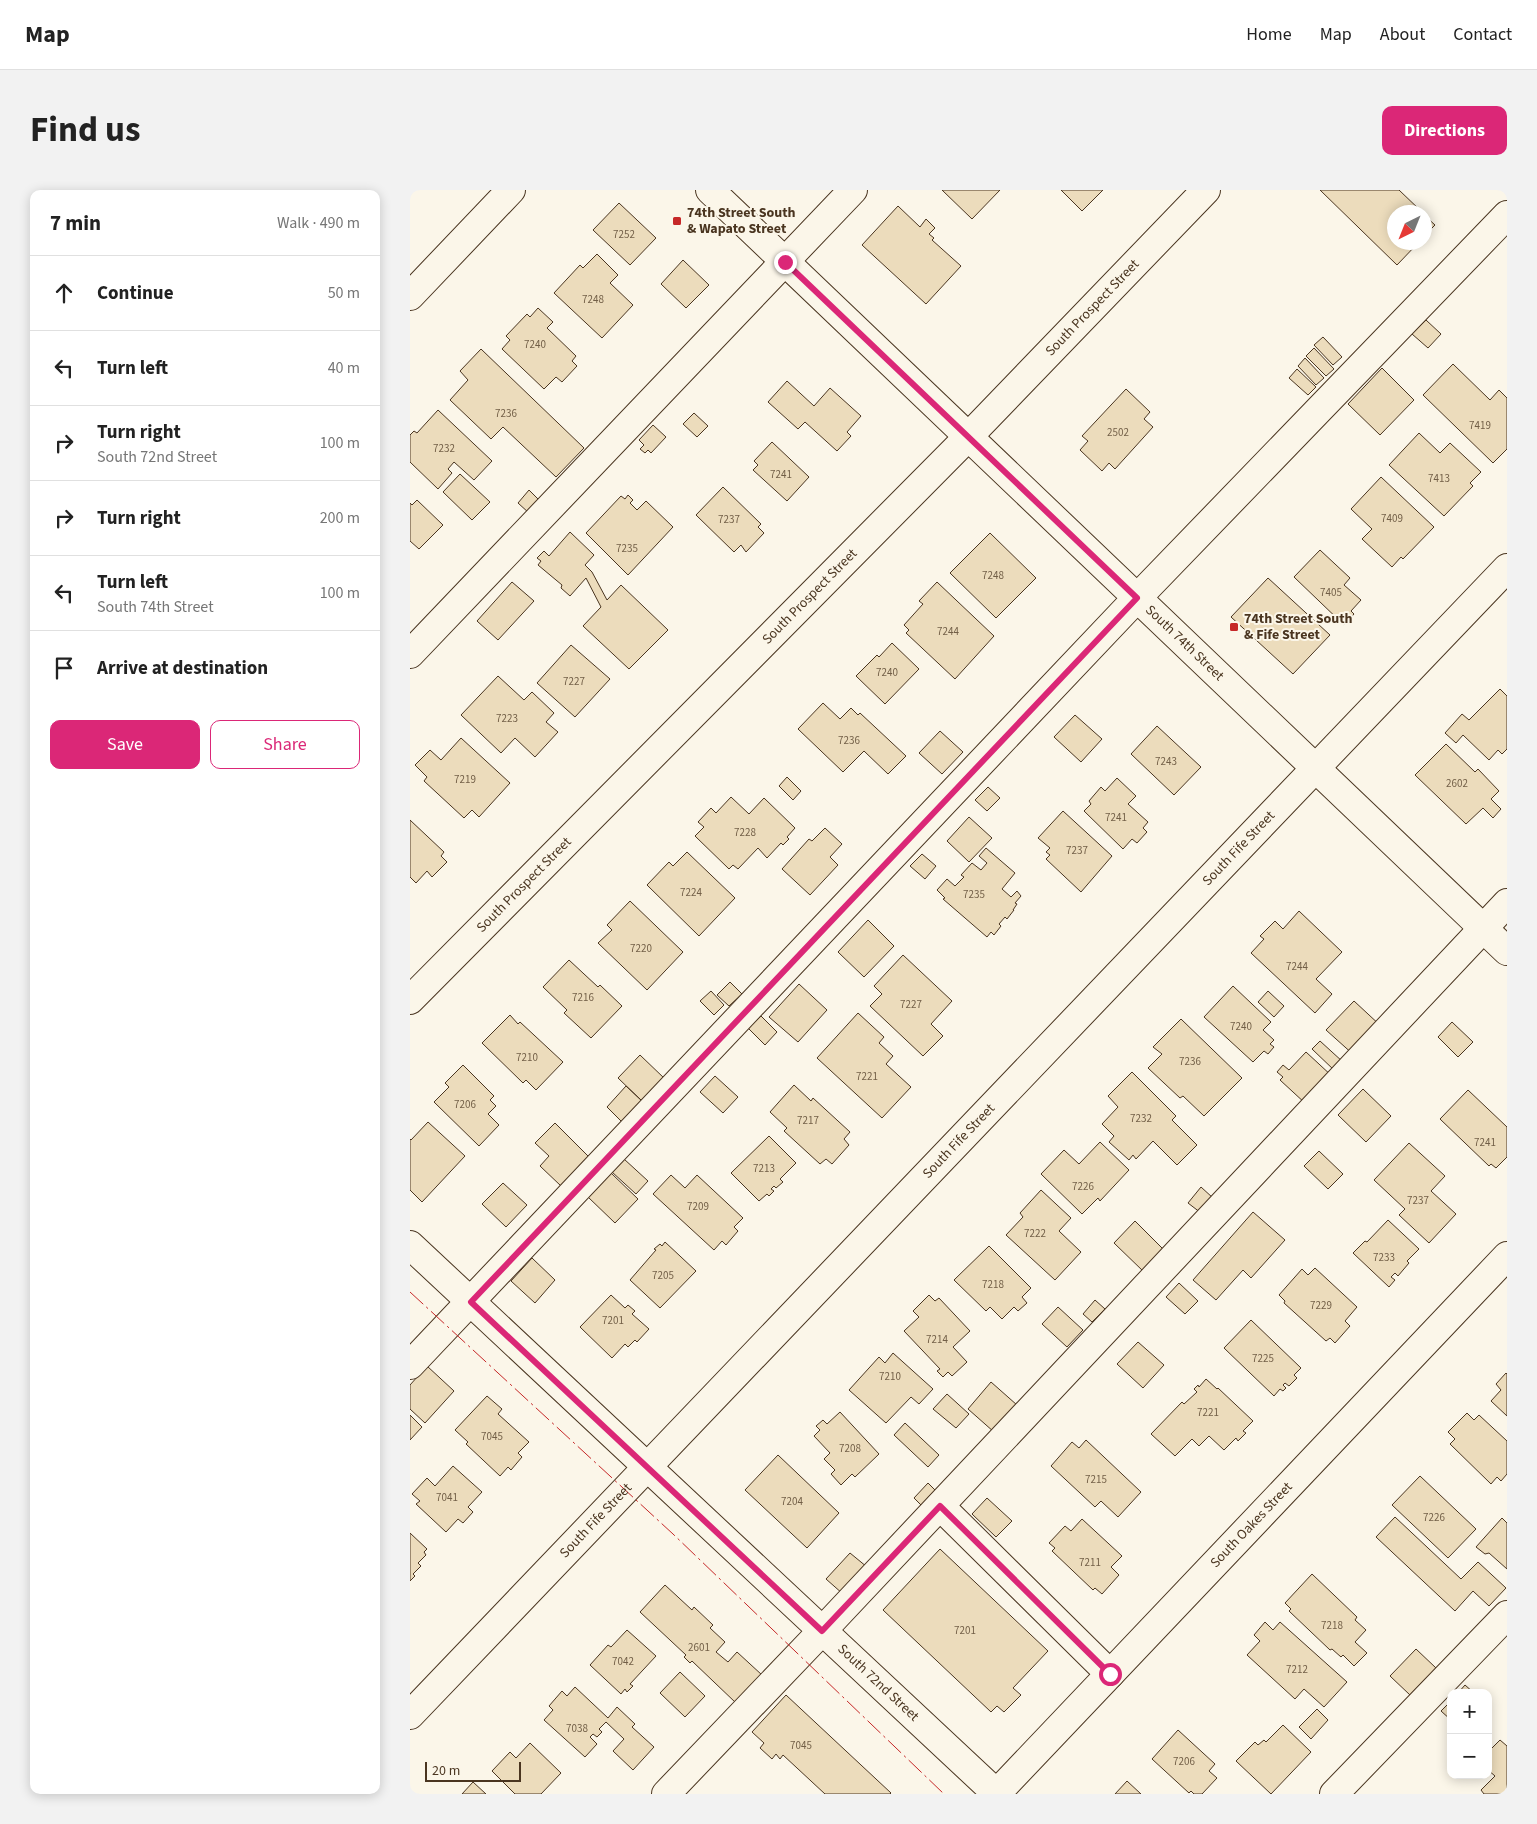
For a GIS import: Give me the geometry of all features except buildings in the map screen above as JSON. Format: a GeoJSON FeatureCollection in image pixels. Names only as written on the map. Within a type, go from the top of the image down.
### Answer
{"type":"FeatureCollection","features":[{"type":"Feature","properties":{"kind":"street"},"geometry":{"type":"LineString","coordinates":[[410,296],[511,190]]}},
{"type":"Feature","properties":{"kind":"street","name":"South 74th Street"},"geometry":{"type":"LineString","coordinates":[[710,190],[1507,951]]}},
{"type":"Feature","properties":{"kind":"street"},"geometry":{"type":"LineString","coordinates":[[410,654],[854,190]]}},
{"type":"Feature","properties":{"kind":"street","name":"South Prospect Street"},"geometry":{"type":"LineString","coordinates":[[410,1000],[968,437],[1206,190]]}},
{"type":"Feature","properties":{"kind":"street"},"geometry":{"type":"LineString","coordinates":[[410,1365],[1137,598],[1507,215]]}},
{"type":"Feature","properties":{"kind":"street","name":"South Fife Street"},"geometry":{"type":"LineString","coordinates":[[410,1715],[1507,568]]}},
{"type":"Feature","properties":{"kind":"street"},"geometry":{"type":"LineString","coordinates":[[666,1794],[1507,904]]}},
{"type":"Feature","properties":{"kind":"street","name":"South 72nd Street"},"geometry":{"type":"LineString","coordinates":[[410,1245],[997,1794]]}},
{"type":"Feature","properties":{"kind":"street","name":"South Oakes Street"},"geometry":{"type":"LineString","coordinates":[[997,1794],[1507,1256]]}},
{"type":"Feature","properties":{"kind":"street"},"geometry":{"type":"LineString","coordinates":[[940,1506],[1110,1674]]}},
{"type":"Feature","properties":{"kind":"street"},"geometry":{"type":"LineString","coordinates":[[1334,1794],[1507,1615]]}},
{"type":"Feature","properties":{"kind":"power"},"geometry":{"type":"LineString","coordinates":[[410,1292],[673,1534],[944,1794]]}},
{"type":"Feature","properties":{"kind":"place","name":"74th Street South & Wapato Street"},"geometry":{"type":"Point","coordinates":[677,221]}},
{"type":"Feature","properties":{"kind":"place","name":"74th Street South & Fife Street"},"geometry":{"type":"Point","coordinates":[1234,627]}},
{"type":"Feature","properties":{"kind":"route"},"geometry":{"type":"LineString","coordinates":[[785,262],[1137,598],[471,1302],[822,1631],[940,1506],[1110,1674]]}}]}
